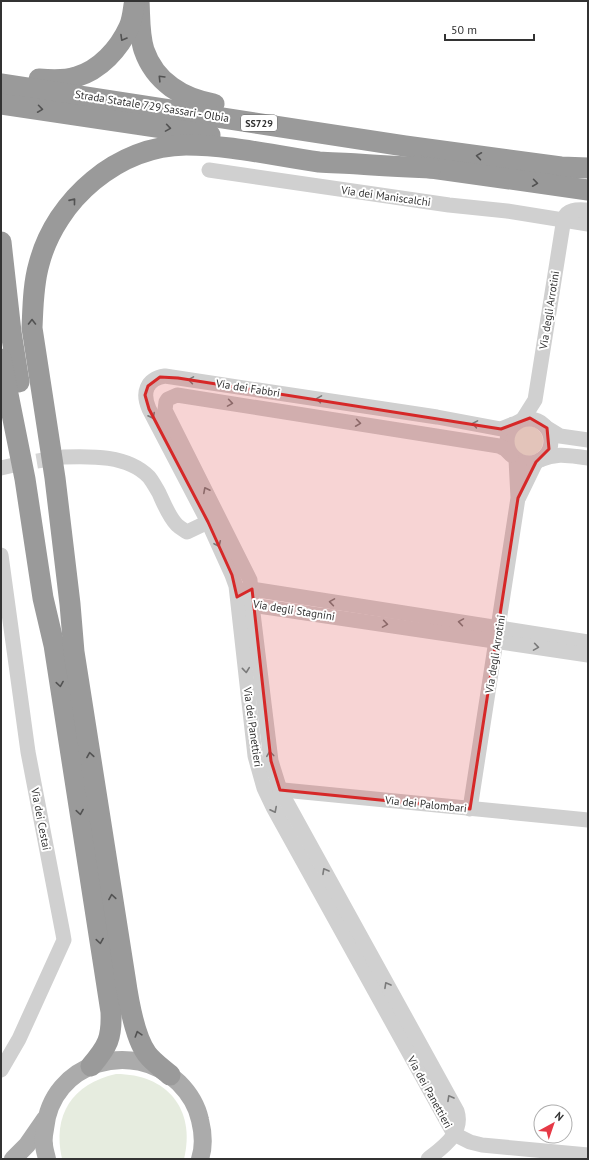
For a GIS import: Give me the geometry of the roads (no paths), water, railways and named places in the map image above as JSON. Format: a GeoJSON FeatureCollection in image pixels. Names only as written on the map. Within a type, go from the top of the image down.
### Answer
{"type":"FeatureCollection","features":[{"type":"Feature","properties":{"kind":"highway"},"geometry":{"type":"LineString","coordinates":[[1,73],[51,80],[76,77],[90,71],[100,64],[119,45],[130,26],[135,1]]}},
{"type":"Feature","properties":{"kind":"highway"},"geometry":{"type":"LineString","coordinates":[[139,1],[141,38],[144,50],[155,72],[164,82],[175,90],[189,98],[202,102],[240,109],[356,138]]}},
{"type":"Feature","properties":{"kind":"highway","name":"Strada Statale 729 Sassari - Olbia"},"geometry":{"type":"LineString","coordinates":[[1,84],[405,146],[561,167],[588,168]]}},
{"type":"Feature","properties":{"kind":"highway","name":"Strada Statale 729 Sassari - Olbia"},"geometry":{"type":"LineString","coordinates":[[1,104],[588,190]]}},
{"type":"Feature","properties":{"kind":"highway"},"geometry":{"type":"LineString","coordinates":[[74,652],[70,604],[55,478],[32,328],[33,305],[39,264],[44,248],[61,216],[83,190],[108,169],[141,152],[168,146],[207,146],[320,162],[431,168]]}},
{"type":"Feature","properties":{"kind":"highway"},"geometry":{"type":"LineString","coordinates":[[2,249],[19,330],[63,604],[74,652],[129,1002],[142,1047],[154,1061],[170,1075]]}},
{"type":"Feature","properties":{"kind":"highway"},"geometry":{"type":"LineString","coordinates":[[2,249],[11,332],[20,386],[31,478],[49,596],[54,645],[111,1012],[112,1025],[110,1037],[106,1047],[91,1066]]}},
{"type":"Feature","properties":{"kind":"highway"},"geometry":{"type":"LineString","coordinates":[[1,359],[24,478],[43,598],[54,645]]}},
{"type":"Feature","properties":{"kind":"main road"},"geometry":{"type":"LineString","coordinates":[[13,1159],[27,1145],[46,1118],[52,1102],[62,1087],[76,1075],[91,1066],[108,1060],[129,1059],[150,1064],[170,1075],[187,1091],[198,1111],[203,1134],[201,1158]]}},
{"type":"Feature","properties":{"kind":"main road"},"geometry":{"type":"LineString","coordinates":[[46,1118],[44,1144],[47,1159]]}},
{"type":"Feature","properties":{"kind":"street","name":"Via dei Maniscalchi"},"geometry":{"type":"LineString","coordinates":[[208,170],[449,205],[507,211],[588,224]]}},
{"type":"Feature","properties":{"kind":"street"},"geometry":{"type":"LineString","coordinates":[[564,220],[565,215],[571,210],[588,210]]}},
{"type":"Feature","properties":{"kind":"street","name":"Via degli Arrotini"},"geometry":{"type":"LineString","coordinates":[[535,400],[564,220]]}},
{"type":"Feature","properties":{"kind":"street","name":"Via dei Fabbri"},"geometry":{"type":"LineString","coordinates":[[152,381],[165,376],[501,428],[506,428],[518,422]]}},
{"type":"Feature","properties":{"kind":"street","name":"Via dei Panettieri"},"geometry":{"type":"LineString","coordinates":[[152,381],[148,386],[145,395],[146,401],[208,522],[232,575],[238,596],[255,756],[264,788],[273,807],[454,1134]]}},
{"type":"Feature","properties":{"kind":"street","name":"Via dei Fabbri"},"geometry":{"type":"LineString","coordinates":[[166,402],[172,396],[177,395],[341,420],[498,446],[505,449],[514,457]]}},
{"type":"Feature","properties":{"kind":"street"},"geometry":{"type":"LineString","coordinates":[[535,400],[507,435],[506,442],[508,449],[514,457],[526,463],[560,454],[588,458]]}},
{"type":"Feature","properties":{"kind":"street"},"geometry":{"type":"LineString","coordinates":[[518,498],[538,461],[546,455],[551,442],[535,400]]}},
{"type":"Feature","properties":{"kind":"street","name":"Via dei Panettieri"},"geometry":{"type":"LineString","coordinates":[[166,402],[165,410],[247,572],[252,589],[252,605],[270,761],[280,790],[457,1112],[459,1123],[454,1134]]}},
{"type":"Feature","properties":{"kind":"street"},"geometry":{"type":"LineString","coordinates":[[341,420],[344,403]]}},
{"type":"Feature","properties":{"kind":"street"},"geometry":{"type":"LineString","coordinates":[[518,422],[536,420],[560,436],[588,440]]}},
{"type":"Feature","properties":{"kind":"street"},"geometry":{"type":"LineString","coordinates":[[63,457],[90,456],[126,463],[149,477],[177,526],[188,532],[208,522]]}},
{"type":"Feature","properties":{"kind":"street"},"geometry":{"type":"LineString","coordinates":[[514,457],[518,498]]}},
{"type":"Feature","properties":{"kind":"street","name":"Via degli Arrotini"},"geometry":{"type":"LineString","coordinates":[[470,809],[518,498]]}},
{"type":"Feature","properties":{"kind":"street","name":"Via dei Cestai"},"geometry":{"type":"LineString","coordinates":[[1,555],[28,752],[64,940],[19,1038],[1,1070]]}},
{"type":"Feature","properties":{"kind":"street","name":"Via degli Stagnini"},"geometry":{"type":"LineString","coordinates":[[238,596],[252,589],[498,635]]}},
{"type":"Feature","properties":{"kind":"street","name":"Via degli Stagnini"},"geometry":{"type":"LineString","coordinates":[[238,596],[252,605],[498,635]]}},
{"type":"Feature","properties":{"kind":"street"},"geometry":{"type":"LineString","coordinates":[[498,635],[588,642]]}},
{"type":"Feature","properties":{"kind":"street"},"geometry":{"type":"LineString","coordinates":[[498,635],[588,655]]}},
{"type":"Feature","properties":{"kind":"street","name":"Via dei Palombari"},"geometry":{"type":"LineString","coordinates":[[264,788],[588,820]]}},
{"type":"Feature","properties":{"kind":"street"},"geometry":{"type":"LineString","coordinates":[[428,1159],[446,1146],[454,1134],[470,1142],[482,1145],[588,1155]]}},
{"type":"Feature","properties":{"kind":"tunnel"},"geometry":{"type":"LineString","coordinates":[[14,465],[62,457]]}}]}
